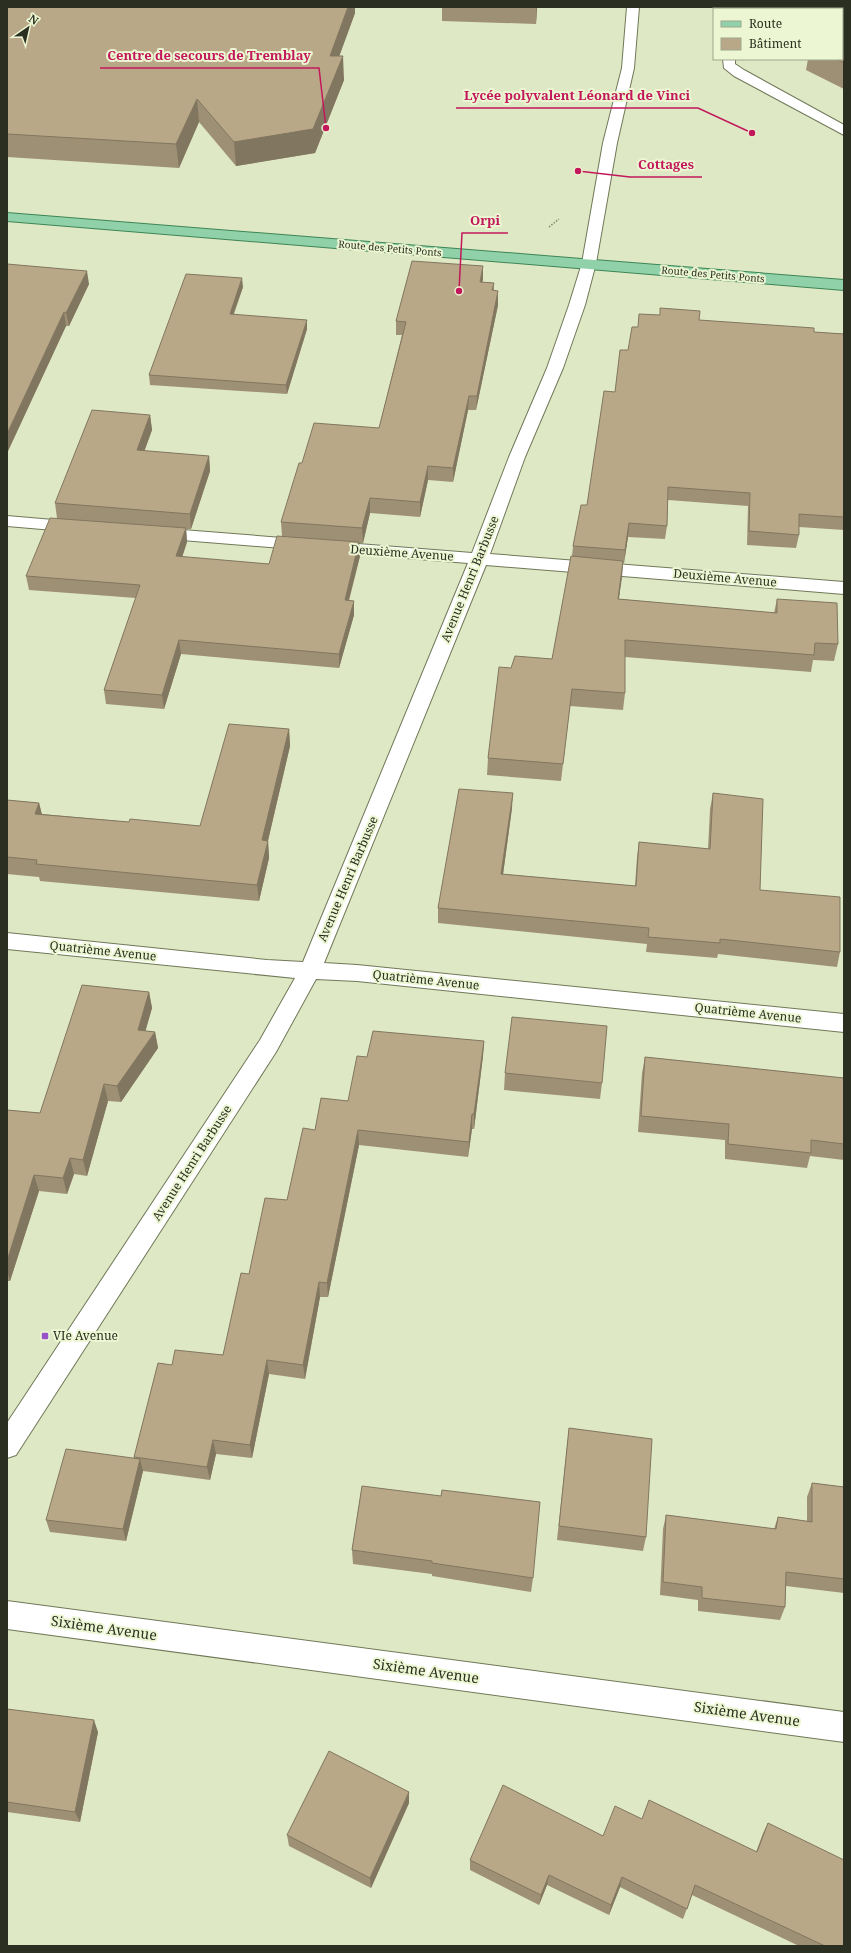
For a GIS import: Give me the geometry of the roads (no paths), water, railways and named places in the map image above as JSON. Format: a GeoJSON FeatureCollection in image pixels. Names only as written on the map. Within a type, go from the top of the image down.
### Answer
{"type":"FeatureCollection","features":[{"type":"Feature","properties":{"kind":"main road","name":"Route des Petits Ponts"},"geometry":{"type":"LineString","coordinates":[[7,218],[589,263],[844,285]]}},
{"type":"Feature","properties":{"kind":"street","name":"Avenue Henri Barbusse"},"geometry":{"type":"LineString","coordinates":[[7,1446],[268,1046],[310,970],[479,559],[517,457],[557,361],[577,305],[589,263],[610,143],[628,68],[633,7]]}},
{"type":"Feature","properties":{"kind":"street"},"geometry":{"type":"LineString","coordinates":[[729,60],[729,65],[739,73],[844,131]]}},
{"type":"Feature","properties":{"kind":"street"},"geometry":{"type":"LineString","coordinates":[[7,521],[93,528]]}},
{"type":"Feature","properties":{"kind":"street","name":"Deuxième Avenue"},"geometry":{"type":"LineString","coordinates":[[140,532],[844,588]]}},
{"type":"Feature","properties":{"kind":"street","name":"Quatrième Avenue"},"geometry":{"type":"LineString","coordinates":[[7,941],[267,968],[357,973],[844,1023]]}},
{"type":"Feature","properties":{"kind":"street","name":"Sixième Avenue"},"geometry":{"type":"LineString","coordinates":[[7,1615],[844,1727]]}},
{"type":"Feature","properties":{"kind":"place","name":"Centre de secours de Tremblay"},"geometry":{"type":"Point","coordinates":[326,128]}},
{"type":"Feature","properties":{"kind":"place","name":"Lycée polyvalent Léonard de Vinci"},"geometry":{"type":"Point","coordinates":[752,133]}},
{"type":"Feature","properties":{"kind":"place","name":"Cottages"},"geometry":{"type":"Point","coordinates":[578,171]}},
{"type":"Feature","properties":{"kind":"place","name":"Orpi"},"geometry":{"type":"Point","coordinates":[459,291]}},
{"type":"Feature","properties":{"kind":"place","name":"VIe Avenue"},"geometry":{"type":"Point","coordinates":[45,1336]}}]}
